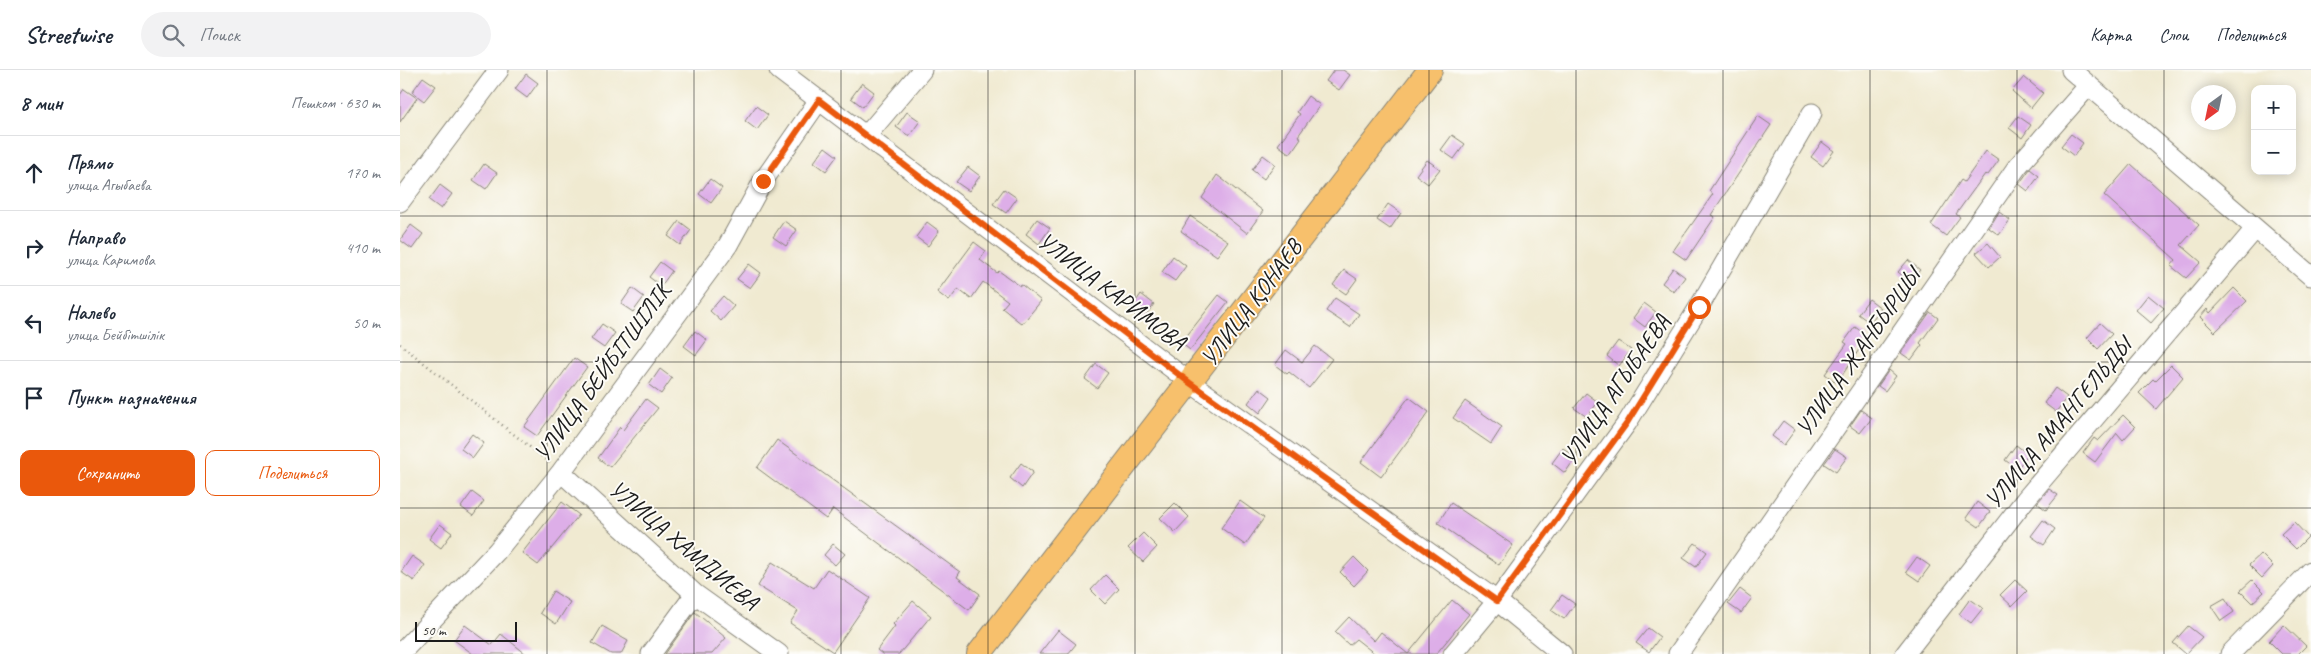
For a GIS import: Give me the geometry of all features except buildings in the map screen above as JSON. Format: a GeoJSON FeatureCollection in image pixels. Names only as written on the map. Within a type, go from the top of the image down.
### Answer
{"type":"FeatureCollection","features":[{"type":"Feature","properties":{"kind":"main road","name":"УЛИЦА ҚОНАЕВ"},"geometry":{"type":"LineString","coordinates":[[986,651],[1430,70]]}},
{"type":"Feature","properties":{"kind":"street"},"geometry":{"type":"LineString","coordinates":[[400,202],[499,70]]}},
{"type":"Feature","properties":{"kind":"street","name":"УЛИЦА КАРИМОВА"},"geometry":{"type":"LineString","coordinates":[[779,70],[867,135],[1190,383],[1497,601],[1562,654]]}},
{"type":"Feature","properties":{"kind":"street"},"geometry":{"type":"LineString","coordinates":[[867,135],[922,70]]}},
{"type":"Feature","properties":{"kind":"street"},"geometry":{"type":"LineString","coordinates":[[2071,70],[2311,276]]}},
{"type":"Feature","properties":{"kind":"street","name":"УЛИЦА ЖАНБЫРШЫ"},"geometry":{"type":"LineString","coordinates":[[1678,654],[2017,167],[2088,85]]}},
{"type":"Feature","properties":{"kind":"street","name":"УЛИЦА БЕЙБІТШІЛІК"},"geometry":{"type":"LineString","coordinates":[[400,654],[497,551],[561,472],[728,245],[763,181],[819,100]]}},
{"type":"Feature","properties":{"kind":"street","name":"УЛИЦА АГЫБАЕВА"},"geometry":{"type":"LineString","coordinates":[[1453,654],[1497,601],[1627,423],[1699,307],[1812,113]]}},
{"type":"Feature","properties":{"kind":"street","name":"УЛИЦА АМАНГЕЛЬДЫ"},"geometry":{"type":"LineString","coordinates":[[1905,654],[2025,500],[2255,229]]}},
{"type":"Feature","properties":{"kind":"street","name":"УЛИЦА ХАМДИЕВА"},"geometry":{"type":"LineString","coordinates":[[561,472],[695,594],[779,654]]}},
{"type":"Feature","properties":{"kind":"street"},"geometry":{"type":"LineString","coordinates":[[2230,654],[2311,570]]}},
{"type":"Feature","properties":{"kind":"street"},"geometry":{"type":"LineString","coordinates":[[651,654],[695,594]]}},
{"type":"Feature","properties":{"kind":"path"},"geometry":{"type":"LineString","coordinates":[[400,344],[561,472]]}},
{"type":"Feature","properties":{"kind":"route"},"geometry":{"type":"LineString","coordinates":[[763,181],[819,100],[1190,383],[1497,601],[1627,423],[1699,307]]}}]}
